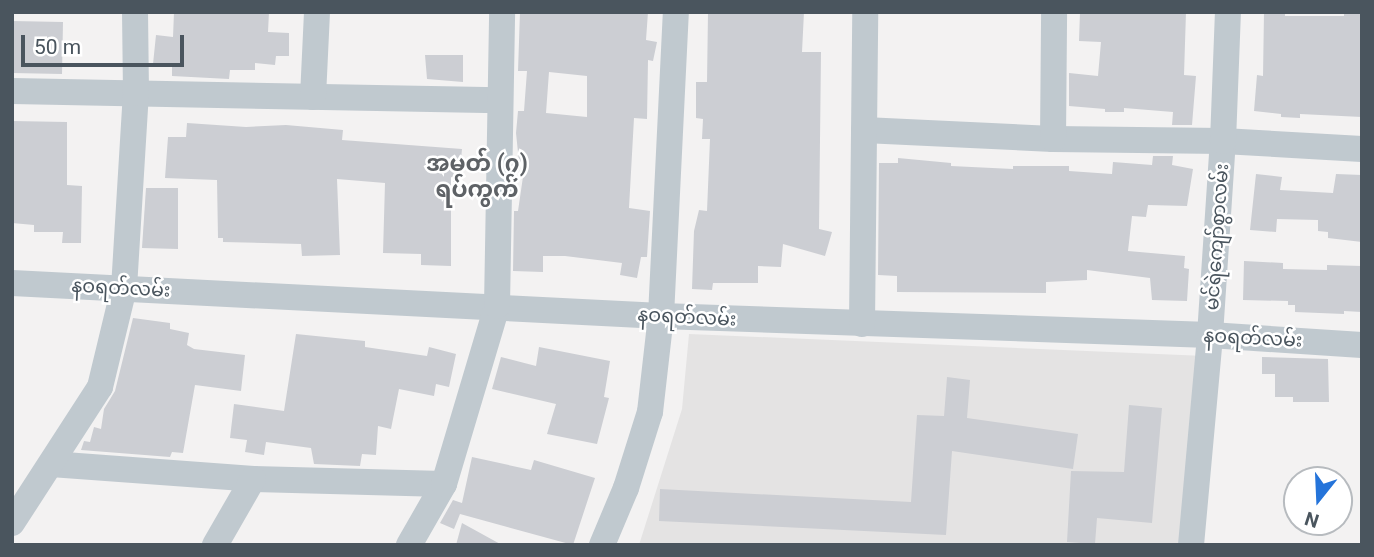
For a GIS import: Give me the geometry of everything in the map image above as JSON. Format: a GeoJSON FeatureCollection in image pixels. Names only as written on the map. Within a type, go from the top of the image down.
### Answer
{"type":"FeatureCollection","features":[{"type":"Feature","properties":{"kind":"street"},"geometry":{"type":"LineString","coordinates":[[12,523],[100,387],[124,288],[136,93],[135,12]]}},
{"type":"Feature","properties":{"kind":"street"},"geometry":{"type":"LineString","coordinates":[[313,97],[317,12]]}},
{"type":"Feature","properties":{"kind":"street"},"geometry":{"type":"LineString","coordinates":[[409,545],[444,484],[496,306],[502,12]]}},
{"type":"Feature","properties":{"kind":"street"},"geometry":{"type":"LineString","coordinates":[[602,545],[626,488],[650,412],[661,316],[676,12]]}},
{"type":"Feature","properties":{"kind":"street"},"geometry":{"type":"LineString","coordinates":[[862,324],[865,12]]}},
{"type":"Feature","properties":{"kind":"street"},"geometry":{"type":"LineString","coordinates":[[1053,139],[1055,12]]}},
{"type":"Feature","properties":{"kind":"street","name":"မင်ရဲကျော်စွာလမ်း"},"geometry":{"type":"LineString","coordinates":[[1191,545],[1210,335],[1223,141],[1228,12]]}},
{"type":"Feature","properties":{"kind":"street"},"geometry":{"type":"LineString","coordinates":[[12,91],[499,100]]}},
{"type":"Feature","properties":{"kind":"street"},"geometry":{"type":"LineString","coordinates":[[864,130],[1053,139],[1223,141],[1362,149]]}},
{"type":"Feature","properties":{"kind":"street","name":"နဝရတ်လမ်း"},"geometry":{"type":"LineString","coordinates":[[12,283],[661,316],[1210,335],[1362,345]]}},
{"type":"Feature","properties":{"kind":"street"},"geometry":{"type":"LineString","coordinates":[[51,464],[253,479],[444,484]]}},
{"type":"Feature","properties":{"kind":"street"},"geometry":{"type":"LineString","coordinates":[[215,545],[253,479]]}},
{"type":"Feature","properties":{"kind":"shaded area"},"geometry":{"type":"Polygon","coordinates":[[[689,334],[1205,356],[1191,545],[639,545],[682,409],[689,334]]]}},
{"type":"Feature","properties":{"kind":"building"},"geometry":{"type":"Polygon","coordinates":[[[174,12],[269,12],[268,32],[289,33],[289,56],[276,56],[275,65],[255,63],[255,70],[230,70],[229,79],[172,76],[172,66],[153,64],[156,35],[173,37],[174,12]]]}},
{"type":"Feature","properties":{"kind":"building"},"geometry":{"type":"Polygon","coordinates":[[[520,12],[648,12],[646,40],[657,42],[653,61],[648,60],[647,119],[634,118],[629,208],[650,211],[647,257],[641,257],[637,278],[620,275],[622,263],[565,256],[543,256],[543,272],[513,271],[514,211],[518,211],[525,163],[519,162],[516,133],[518,111],[524,111],[527,71],[518,71],[520,12]],[[549,72],[546,113],[587,117],[587,76],[549,72]]]}},
{"type":"Feature","properties":{"kind":"building"},"geometry":{"type":"Polygon","coordinates":[[[708,12],[804,12],[802,52],[821,52],[819,229],[832,232],[825,256],[783,244],[781,267],[758,266],[758,283],[713,283],[712,290],[692,289],[694,231],[699,210],[707,211],[710,139],[702,139],[703,119],[696,118],[696,82],[707,82],[708,12]]]}},
{"type":"Feature","properties":{"kind":"building"},"geometry":{"type":"Polygon","coordinates":[[[1080,12],[1186,12],[1184,75],[1196,76],[1192,125],[1172,125],[1173,112],[1124,108],[1124,112],[1105,112],[1105,109],[1069,106],[1069,73],[1098,76],[1101,42],[1079,41],[1080,12]]]}},
{"type":"Feature","properties":{"kind":"building"},"geometry":{"type":"Polygon","coordinates":[[[1264,12],[1285,12],[1285,16],[1344,16],[1344,12],[1362,12],[1362,117],[1300,114],[1300,118],[1281,117],[1281,114],[1254,111],[1257,75],[1263,76],[1264,12]]]}},
{"type":"Feature","properties":{"kind":"building"},"geometry":{"type":"Polygon","coordinates":[[[12,21],[63,22],[62,74],[12,73],[12,21]]]}},
{"type":"Feature","properties":{"kind":"building"},"geometry":{"type":"Polygon","coordinates":[[[425,55],[463,55],[463,82],[427,79],[425,55]]]}},
{"type":"Feature","properties":{"kind":"building"},"geometry":{"type":"Polygon","coordinates":[[[12,121],[67,122],[67,185],[82,186],[81,243],[62,243],[63,232],[34,232],[34,225],[12,223],[12,121]]]}},
{"type":"Feature","properties":{"kind":"building"},"geometry":{"type":"Polygon","coordinates":[[[187,123],[246,127],[286,125],[343,130],[342,140],[462,149],[459,180],[451,179],[451,266],[421,265],[421,254],[383,253],[385,183],[337,179],[340,255],[302,256],[301,244],[223,242],[223,238],[218,238],[217,180],[165,178],[168,137],[186,137],[187,123]]]}},
{"type":"Feature","properties":{"kind":"building"},"geometry":{"type":"Polygon","coordinates":[[[1153,156],[1173,156],[1172,165],[1193,169],[1187,206],[1148,205],[1146,217],[1132,216],[1128,251],[1185,256],[1184,268],[1189,269],[1187,301],[1152,300],[1150,278],[1087,270],[1087,280],[1046,282],[1046,293],[897,292],[897,276],[878,275],[879,163],[898,163],[898,158],[951,163],[951,166],[1013,169],[1013,166],[1069,166],[1069,171],[1112,174],[1113,162],[1152,165],[1153,156]]]}},
{"type":"Feature","properties":{"kind":"building"},"geometry":{"type":"Polygon","coordinates":[[[1256,174],[1282,177],[1280,190],[1333,193],[1336,174],[1362,175],[1362,242],[1328,238],[1328,232],[1318,231],[1318,220],[1277,219],[1276,232],[1250,230],[1256,174]]]}},
{"type":"Feature","properties":{"kind":"building"},"geometry":{"type":"Polygon","coordinates":[[[146,188],[178,188],[178,249],[142,248],[146,188]]]}},
{"type":"Feature","properties":{"kind":"building"},"geometry":{"type":"Polygon","coordinates":[[[1244,261],[1283,263],[1283,269],[1327,270],[1327,265],[1362,266],[1362,312],[1295,312],[1295,305],[1288,305],[1288,301],[1243,300],[1244,261]]]}},
{"type":"Feature","properties":{"kind":"building"},"geometry":{"type":"Polygon","coordinates":[[[133,318],[170,323],[170,329],[189,333],[187,345],[194,349],[245,355],[241,391],[195,385],[183,453],[172,452],[170,457],[81,450],[84,441],[90,442],[94,427],[101,429],[104,409],[115,391],[133,318]]]}},
{"type":"Feature","properties":{"kind":"building"},"geometry":{"type":"Polygon","coordinates":[[[296,334],[365,341],[365,347],[427,356],[429,347],[456,354],[449,387],[436,384],[434,396],[399,389],[391,429],[378,426],[376,455],[362,454],[360,466],[314,464],[311,448],[266,442],[264,455],[245,452],[247,440],[230,438],[234,404],[284,411],[296,334]]]}},
{"type":"Feature","properties":{"kind":"building"},"geometry":{"type":"Polygon","coordinates":[[[539,347],[610,361],[604,397],[609,398],[597,444],[547,434],[556,404],[492,389],[501,357],[536,366],[539,347]]]}},
{"type":"Feature","properties":{"kind":"building"},"geometry":{"type":"Polygon","coordinates":[[[1262,357],[1328,359],[1329,402],[1293,402],[1293,397],[1275,397],[1275,374],[1262,374],[1262,357]]]}},
{"type":"Feature","properties":{"kind":"building"},"geometry":{"type":"Polygon","coordinates":[[[947,377],[970,380],[967,418],[1078,434],[1073,469],[952,451],[946,535],[659,521],[660,489],[911,502],[917,415],[944,416],[947,377]]]}},
{"type":"Feature","properties":{"kind":"building"},"geometry":{"type":"Polygon","coordinates":[[[1129,405],[1162,408],[1152,523],[1097,518],[1095,544],[1067,542],[1071,471],[1124,472],[1129,405]]]}},
{"type":"Feature","properties":{"kind":"building"},"geometry":{"type":"Polygon","coordinates":[[[472,457],[531,470],[534,460],[595,478],[573,545],[460,514],[454,529],[440,523],[453,500],[462,503],[472,457]]]}},
{"type":"Feature","properties":{"kind":"building"},"geometry":{"type":"Polygon","coordinates":[[[462,523],[502,545],[456,545],[462,523]]]}},
{"type":"Feature","properties":{"kind":"district","name":"အမှတ် (၇) ရပ်ကွက်"},"geometry":{"type":"Point","coordinates":[477,177]}}]}
